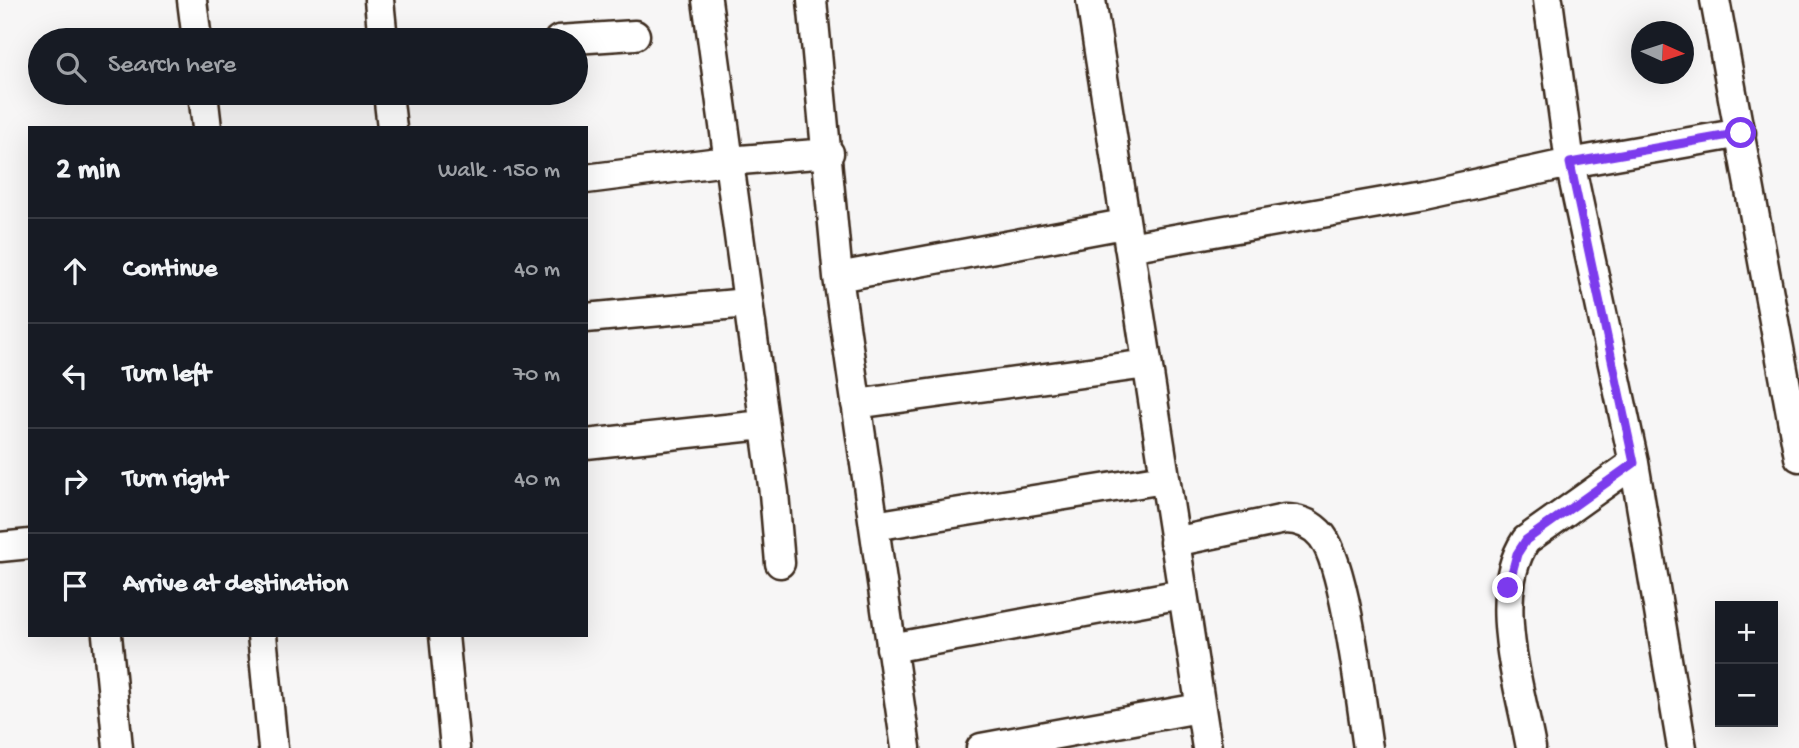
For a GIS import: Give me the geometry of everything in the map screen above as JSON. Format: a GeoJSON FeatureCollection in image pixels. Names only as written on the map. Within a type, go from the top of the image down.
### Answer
{"type":"FeatureCollection","features":[{"type":"Feature","properties":{"kind":"street"},"geometry":{"type":"LineString","coordinates":[[192,0],[196,28]]}},
{"type":"Feature","properties":{"kind":"street"},"geometry":{"type":"LineString","coordinates":[[379,0],[382,28]]}},
{"type":"Feature","properties":{"kind":"street"},"geometry":{"type":"LineString","coordinates":[[707,0],[780,564]]}},
{"type":"Feature","properties":{"kind":"street"},"geometry":{"type":"LineString","coordinates":[[812,0],[829,153],[838,277],[906,748]]}},
{"type":"Feature","properties":{"kind":"street"},"geometry":{"type":"LineString","coordinates":[[1091,0],[1207,748]]}},
{"type":"Feature","properties":{"kind":"street"},"geometry":{"type":"LineString","coordinates":[[1548,0],[1570,163],[1634,463],[1682,748]]}},
{"type":"Feature","properties":{"kind":"street"},"geometry":{"type":"LineString","coordinates":[[1715,0],[1799,457]]}},
{"type":"Feature","properties":{"kind":"street"},"geometry":{"type":"LineString","coordinates":[[588,38],[635,35]]}},
{"type":"Feature","properties":{"kind":"street"},"geometry":{"type":"LineString","coordinates":[[204,105],[207,126]]}},
{"type":"Feature","properties":{"kind":"street"},"geometry":{"type":"LineString","coordinates":[[389,105],[392,126]]}},
{"type":"Feature","properties":{"kind":"street"},"geometry":{"type":"LineString","coordinates":[[838,277],[1424,195],[1570,163],[1741,133]]}},
{"type":"Feature","properties":{"kind":"street"},"geometry":{"type":"LineString","coordinates":[[588,179],[727,161],[829,153]]}},
{"type":"Feature","properties":{"kind":"street"},"geometry":{"type":"LineString","coordinates":[[588,318],[747,303]]}},
{"type":"Feature","properties":{"kind":"street"},"geometry":{"type":"LineString","coordinates":[[856,404],[1147,364]]}},
{"type":"Feature","properties":{"kind":"street"},"geometry":{"type":"LineString","coordinates":[[588,444],[763,425]]}},
{"type":"Feature","properties":{"kind":"street"},"geometry":{"type":"LineString","coordinates":[[1531,748],[1507,606],[1511,570],[1526,540],[1634,463]]}},
{"type":"Feature","properties":{"kind":"street"},"geometry":{"type":"LineString","coordinates":[[874,526],[1164,479]]}},
{"type":"Feature","properties":{"kind":"street"},"geometry":{"type":"LineString","coordinates":[[1174,542],[1284,519],[1301,519],[1321,535],[1332,554],[1340,584],[1368,748]]}},
{"type":"Feature","properties":{"kind":"street"},"geometry":{"type":"LineString","coordinates":[[0,547],[28,544]]}},
{"type":"Feature","properties":{"kind":"street"},"geometry":{"type":"LineString","coordinates":[[891,648],[1182,594]]}},
{"type":"Feature","properties":{"kind":"street"},"geometry":{"type":"LineString","coordinates":[[107,637],[118,748]]}},
{"type":"Feature","properties":{"kind":"street"},"geometry":{"type":"LineString","coordinates":[[262,637],[273,748]]}},
{"type":"Feature","properties":{"kind":"street"},"geometry":{"type":"LineString","coordinates":[[444,637],[455,748]]}},
{"type":"Feature","properties":{"kind":"street"},"geometry":{"type":"LineString","coordinates":[[981,748],[1199,708]]}},
{"type":"Feature","properties":{"kind":"route"},"geometry":{"type":"LineString","coordinates":[[1508,588],[1517,554],[1526,540],[1634,463],[1570,163],[1741,133]]}}]}
